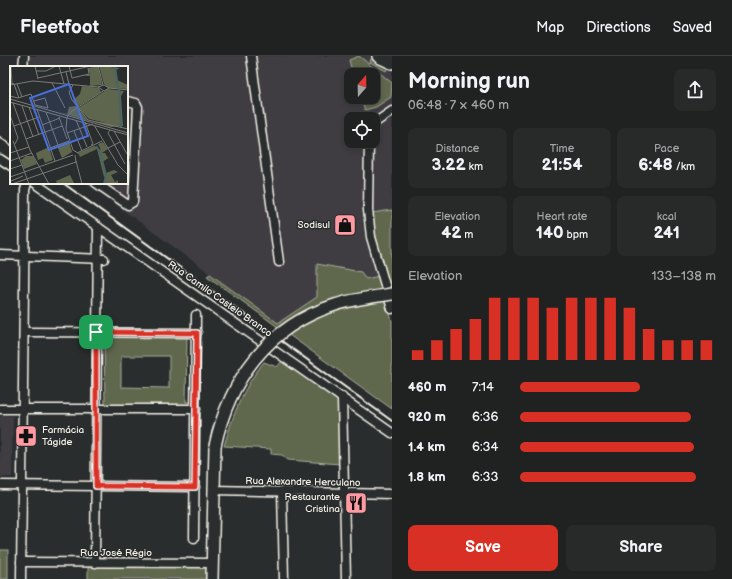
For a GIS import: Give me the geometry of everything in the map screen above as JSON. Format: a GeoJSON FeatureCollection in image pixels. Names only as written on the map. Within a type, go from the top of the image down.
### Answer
{"type":"FeatureCollection","features":[{"type":"Feature","properties":{"kind":"street"},"geometry":{"type":"LineString","coordinates":[[23,66],[24,56]]}},
{"type":"Feature","properties":{"kind":"street"},"geometry":{"type":"LineString","coordinates":[[251,56],[279,262]]}},
{"type":"Feature","properties":{"kind":"street"},"geometry":{"type":"LineString","coordinates":[[97,184],[128,205],[133,202],[138,107],[136,103],[128,101]]}},
{"type":"Feature","properties":{"kind":"street"},"geometry":{"type":"LineString","coordinates":[[380,119],[392,111]]}},
{"type":"Feature","properties":{"kind":"street"},"geometry":{"type":"LineString","coordinates":[[369,148],[368,210],[371,237],[392,309]]}},
{"type":"Feature","properties":{"kind":"street"},"geometry":{"type":"LineString","coordinates":[[0,159],[10,165]]}},
{"type":"Feature","properties":{"kind":"street"},"geometry":{"type":"LineString","coordinates":[[21,579],[24,332],[23,255],[25,195],[27,184]]}},
{"type":"Feature","properties":{"kind":"street","name":"Rua Camilo Castelo Branco"},"geometry":{"type":"LineString","coordinates":[[36,184],[342,397],[392,434]]}},
{"type":"Feature","properties":{"kind":"street"},"geometry":{"type":"LineString","coordinates":[[95,562],[96,332],[101,258],[98,227]]}},
{"type":"Feature","properties":{"kind":"street"},"geometry":{"type":"LineString","coordinates":[[0,255],[101,258]]}},
{"type":"Feature","properties":{"kind":"street"},"geometry":{"type":"LineString","coordinates":[[212,579],[215,446],[227,404],[237,383],[250,364],[270,342],[286,329],[308,316],[335,305],[392,294]]}},
{"type":"Feature","properties":{"kind":"street"},"geometry":{"type":"LineString","coordinates":[[194,538],[196,315]]}},
{"type":"Feature","properties":{"kind":"street"},"geometry":{"type":"LineString","coordinates":[[24,332],[197,333]]}},
{"type":"Feature","properties":{"kind":"street"},"geometry":{"type":"LineString","coordinates":[[342,397],[346,579]]}},
{"type":"Feature","properties":{"kind":"street"},"geometry":{"type":"LineString","coordinates":[[0,409],[196,410]]}},
{"type":"Feature","properties":{"kind":"street"},"geometry":{"type":"LineString","coordinates":[[0,485],[195,487]]}},
{"type":"Feature","properties":{"kind":"street","name":"Rua Alexandre Herculano"},"geometry":{"type":"LineString","coordinates":[[213,490],[392,494]]}},
{"type":"Feature","properties":{"kind":"street"},"geometry":{"type":"LineString","coordinates":[[282,491],[284,579]]}},
{"type":"Feature","properties":{"kind":"street","name":"Rua José Régio"},"geometry":{"type":"LineString","coordinates":[[21,562],[212,563]]}},
{"type":"Feature","properties":{"kind":"shaded area"},"geometry":{"type":"Polygon","coordinates":[[[28,56],[372,56],[392,65],[392,210],[368,213],[382,276],[317,297],[278,323],[87,184],[128,184],[128,66],[26,66],[28,56]]]}},
{"type":"Feature","properties":{"kind":"shaded area"},"geometry":{"type":"Polygon","coordinates":[[[0,416],[13,416],[12,477],[0,477],[0,416]]]}},
{"type":"Feature","properties":{"kind":"green space"},"geometry":{"type":"Polygon","coordinates":[[[359,56],[374,68],[351,68],[349,60],[359,56]]]}},
{"type":"Feature","properties":{"kind":"green space"},"geometry":{"type":"Polygon","coordinates":[[[371,59],[388,67],[386,71],[370,62],[371,59]]]}},
{"type":"Feature","properties":{"kind":"green space"},"geometry":{"type":"Polygon","coordinates":[[[380,73],[392,83],[391,97],[376,107],[365,110],[363,104],[380,104],[380,73]]]}},
{"type":"Feature","properties":{"kind":"green space"},"geometry":{"type":"Polygon","coordinates":[[[392,210],[392,287],[390,287],[378,249],[372,213],[392,210]]]}},
{"type":"Feature","properties":{"kind":"green space"},"geometry":{"type":"Polygon","coordinates":[[[317,264],[361,272],[366,279],[379,276],[392,321],[392,409],[207,276],[210,274],[278,323],[317,297],[317,264]]]}},
{"type":"Feature","properties":{"kind":"green space"},"geometry":{"type":"Polygon","coordinates":[[[104,335],[187,336],[186,402],[192,402],[192,406],[105,405],[104,335]],[[121,356],[121,387],[169,388],[169,356],[121,356]]]}},
{"type":"Feature","properties":{"kind":"green space"},"geometry":{"type":"Polygon","coordinates":[[[283,360],[340,400],[340,464],[288,460],[282,455],[271,454],[271,449],[224,446],[231,423],[244,391],[250,381],[264,362],[277,367],[283,360]]]}},
{"type":"Feature","properties":{"kind":"green space"},"geometry":{"type":"Polygon","coordinates":[[[0,550],[8,550],[8,579],[0,579],[0,550]]]}},
{"type":"Feature","properties":{"kind":"green space"},"geometry":{"type":"Polygon","coordinates":[[[88,567],[207,567],[207,579],[88,579],[88,567]]]}},
{"type":"Feature","properties":{"kind":"railway"},"geometry":{"type":"LineString","coordinates":[[0,137],[10,144]]}},
{"type":"Feature","properties":{"kind":"railway"},"geometry":{"type":"LineString","coordinates":[[64,184],[392,421]]}},
{"type":"Feature","properties":{"kind":"place","name":"Sodisul"},"geometry":{"type":"Point","coordinates":[345,225]}},
{"type":"Feature","properties":{"kind":"place","name":"Farmácia Tágide"},"geometry":{"type":"Point","coordinates":[26,436]}},
{"type":"Feature","properties":{"kind":"place","name":"Restaurante Cristina"},"geometry":{"type":"Point","coordinates":[356,503]}},
{"type":"Feature","properties":{"kind":"route"},"geometry":{"type":"LineString","coordinates":[[96,332],[197,333],[195,487],[96,486],[96,332]]}}]}
